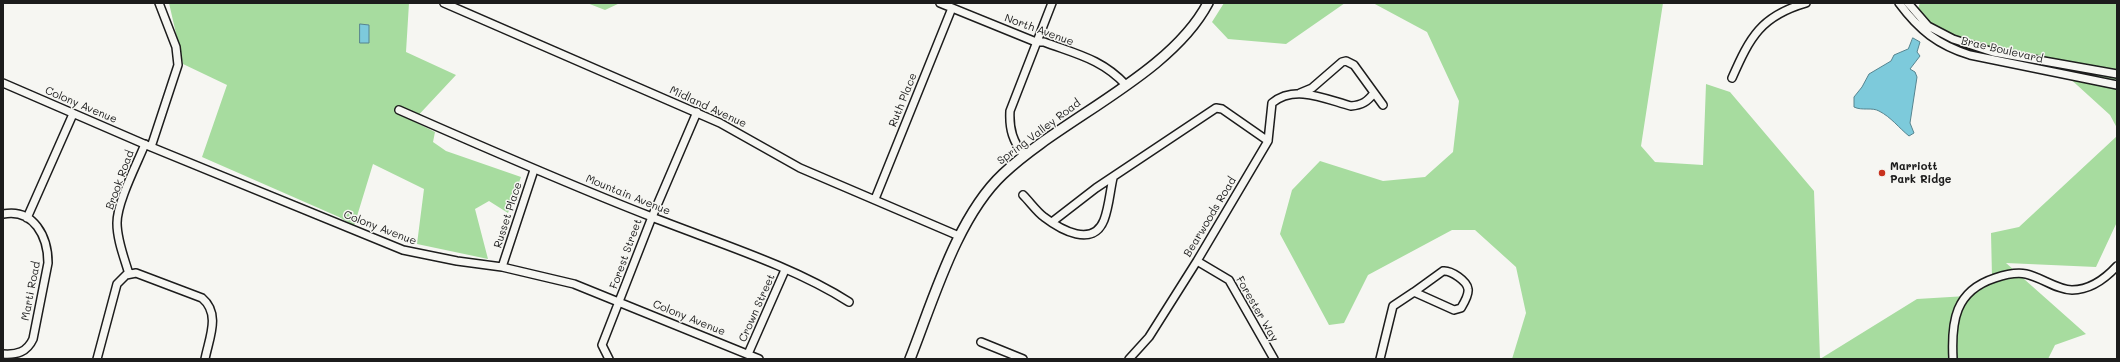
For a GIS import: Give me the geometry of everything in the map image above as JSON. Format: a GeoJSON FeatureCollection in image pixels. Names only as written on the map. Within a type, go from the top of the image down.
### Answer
{"type":"FeatureCollection","features":[{"type":"Feature","properties":{"kind":"street","name":"Midland Avenue"},"geometry":{"type":"LineString","coordinates":[[444,3],[696,112],[745,136],[800,168],[959,236]]}},
{"type":"Feature","properties":{"kind":"street","name":"North Avenue"},"geometry":{"type":"LineString","coordinates":[[940,3],[1036,42],[1044,42],[1102,64],[1112,70],[1126,85]]}},
{"type":"Feature","properties":{"kind":"street"},"geometry":{"type":"LineString","coordinates":[[1024,156],[1012,137],[1009,127],[1010,111],[1052,3]]}},
{"type":"Feature","properties":{"kind":"street","name":"Spring Valley Road"},"geometry":{"type":"LineString","coordinates":[[910,359],[959,236],[986,192],[1024,156],[1126,85],[1178,42],[1208,3]]}},
{"type":"Feature","properties":{"kind":"street"},"geometry":{"type":"LineString","coordinates":[[1732,78],[1738,62],[1751,39],[1760,28],[1783,11],[1806,3]]}},
{"type":"Feature","properties":{"kind":"street","name":"Brae Boulevard"},"geometry":{"type":"LineString","coordinates":[[1899,3],[1926,34],[1948,48],[1992,60],[2117,85]]}},
{"type":"Feature","properties":{"kind":"street","name":"Brae Boulevard"},"geometry":{"type":"LineString","coordinates":[[1908,3],[1919,17],[1934,29],[1952,39],[1993,52],[2117,74]]}},
{"type":"Feature","properties":{"kind":"street","name":"Brook Road"},"geometry":{"type":"LineString","coordinates":[[129,274],[117,222],[121,205],[148,146],[178,65],[176,47],[158,4]]}},
{"type":"Feature","properties":{"kind":"street","name":"Ruth Place"},"geometry":{"type":"LineString","coordinates":[[875,199],[952,8]]}},
{"type":"Feature","properties":{"kind":"street"},"geometry":{"type":"LineString","coordinates":[[1992,60],[1993,52]]}},
{"type":"Feature","properties":{"kind":"street","name":"Bearwoods Road"},"geometry":{"type":"LineString","coordinates":[[1129,359],[1149,337],[1197,261],[1268,141],[1272,103],[1285,95],[1300,93],[1312,88],[1336,67],[1346,61],[1354,65],[1383,105]]}},
{"type":"Feature","properties":{"kind":"street","name":"Colony Avenue"},"geometry":{"type":"LineString","coordinates":[[3,82],[148,146],[403,250],[457,261],[502,267],[574,284],[759,359]]}},
{"type":"Feature","properties":{"kind":"street","name":"Bearwoods Road"},"geometry":{"type":"LineString","coordinates":[[1300,93],[1351,106],[1364,103],[1374,93]]}},
{"type":"Feature","properties":{"kind":"street"},"geometry":{"type":"LineString","coordinates":[[1052,222],[1072,204],[1216,108],[1222,109],[1268,141]]}},
{"type":"Feature","properties":{"kind":"street","name":"Mountain Avenue"},"geometry":{"type":"LineString","coordinates":[[399,110],[534,170],[785,270],[836,293],[849,302]]}},
{"type":"Feature","properties":{"kind":"street","name":"Forest Street"},"geometry":{"type":"LineString","coordinates":[[609,359],[602,345],[652,217],[696,112]]}},
{"type":"Feature","properties":{"kind":"street"},"geometry":{"type":"LineString","coordinates":[[3,214],[19,213],[27,218],[73,114]]}},
{"type":"Feature","properties":{"kind":"street","name":"Russet Place"},"geometry":{"type":"LineString","coordinates":[[502,267],[534,170]]}},
{"type":"Feature","properties":{"kind":"street"},"geometry":{"type":"LineString","coordinates":[[1023,195],[1044,217],[1052,222],[1078,235],[1092,234],[1104,221],[1113,178]]}},
{"type":"Feature","properties":{"kind":"street","name":"Marti Road"},"geometry":{"type":"LineString","coordinates":[[3,354],[16,354],[29,347],[33,339],[48,264],[48,253],[42,234],[27,218]]}},
{"type":"Feature","properties":{"kind":"street","name":"Forester Way"},"geometry":{"type":"LineString","coordinates":[[1197,261],[1229,280],[1274,359]]}},
{"type":"Feature","properties":{"kind":"street"},"geometry":{"type":"LineString","coordinates":[[1953,359],[1952,340],[1955,316],[1964,298],[1979,285],[2000,276],[2026,274],[2071,290],[2093,285],[2108,276],[2117,266]]}},
{"type":"Feature","properties":{"kind":"street","name":"Crown Street"},"geometry":{"type":"LineString","coordinates":[[748,354],[785,270]]}},
{"type":"Feature","properties":{"kind":"street"},"geometry":{"type":"LineString","coordinates":[[1380,359],[1393,306],[1414,292],[1447,271],[1452,273],[1466,285],[1468,289],[1461,308],[1458,310],[1454,310],[1414,292]]}},
{"type":"Feature","properties":{"kind":"street"},"geometry":{"type":"LineString","coordinates":[[97,359],[117,284],[121,279],[129,274],[143,275],[202,298],[208,303],[213,315],[213,321],[205,359]]}},
{"type":"Feature","properties":{"kind":"street"},"geometry":{"type":"LineString","coordinates":[[981,342],[1023,359]]}},
{"type":"Feature","properties":{"kind":"green space"},"geometry":{"type":"Polygon","coordinates":[[[169,3],[409,3],[406,52],[456,75],[413,121],[435,132],[433,142],[446,151],[521,177],[508,213],[489,201],[475,209],[488,259],[417,244],[424,189],[373,164],[354,226],[339,217],[202,157],[227,85],[183,64],[169,3]]]}},
{"type":"Feature","properties":{"kind":"green space"},"geometry":{"type":"Polygon","coordinates":[[[587,3],[620,3],[605,10],[587,3]]]}},
{"type":"Feature","properties":{"kind":"green space"},"geometry":{"type":"Polygon","coordinates":[[[1224,3],[1345,3],[1286,44],[1228,39],[1212,22],[1224,3]]]}},
{"type":"Feature","properties":{"kind":"green space"},"geometry":{"type":"Polygon","coordinates":[[[1373,3],[1663,3],[1641,146],[1655,162],[1703,165],[1706,84],[1730,92],[1814,191],[1820,359],[1512,359],[1526,313],[1516,267],[1475,230],[1452,230],[1368,275],[1344,323],[1329,325],[1280,234],[1292,190],[1320,161],[1383,181],[1425,177],[1453,152],[1459,101],[1427,32],[1373,3]]]}},
{"type":"Feature","properties":{"kind":"green space"},"geometry":{"type":"Polygon","coordinates":[[[1920,3],[2117,3],[2117,128],[2110,115],[2055,65],[1945,39],[1914,19],[1920,3]]]}},
{"type":"Feature","properties":{"kind":"green space"},"geometry":{"type":"Polygon","coordinates":[[[2117,136],[2117,222],[2096,267],[2006,263],[2086,334],[2055,345],[2048,359],[1820,359],[1917,299],[1967,296],[1992,277],[1991,233],[2019,227],[2117,136]]]}},
{"type":"Feature","properties":{"kind":"water"},"geometry":{"type":"Polygon","coordinates":[[[360,24],[369,25],[369,43],[360,43],[360,24]]]}},
{"type":"Feature","properties":{"kind":"water"},"geometry":{"type":"Polygon","coordinates":[[[1913,38],[1920,42],[1917,52],[1920,56],[1910,69],[1915,72],[1917,77],[1910,123],[1914,133],[1909,136],[1883,113],[1873,109],[1860,109],[1854,107],[1854,97],[1862,87],[1869,74],[1891,61],[1894,55],[1908,49],[1913,38]]]}},
{"type":"Feature","properties":{"kind":"place","name":"Marriott Park Ridge"},"geometry":{"type":"Point","coordinates":[1882,173]}}]}
